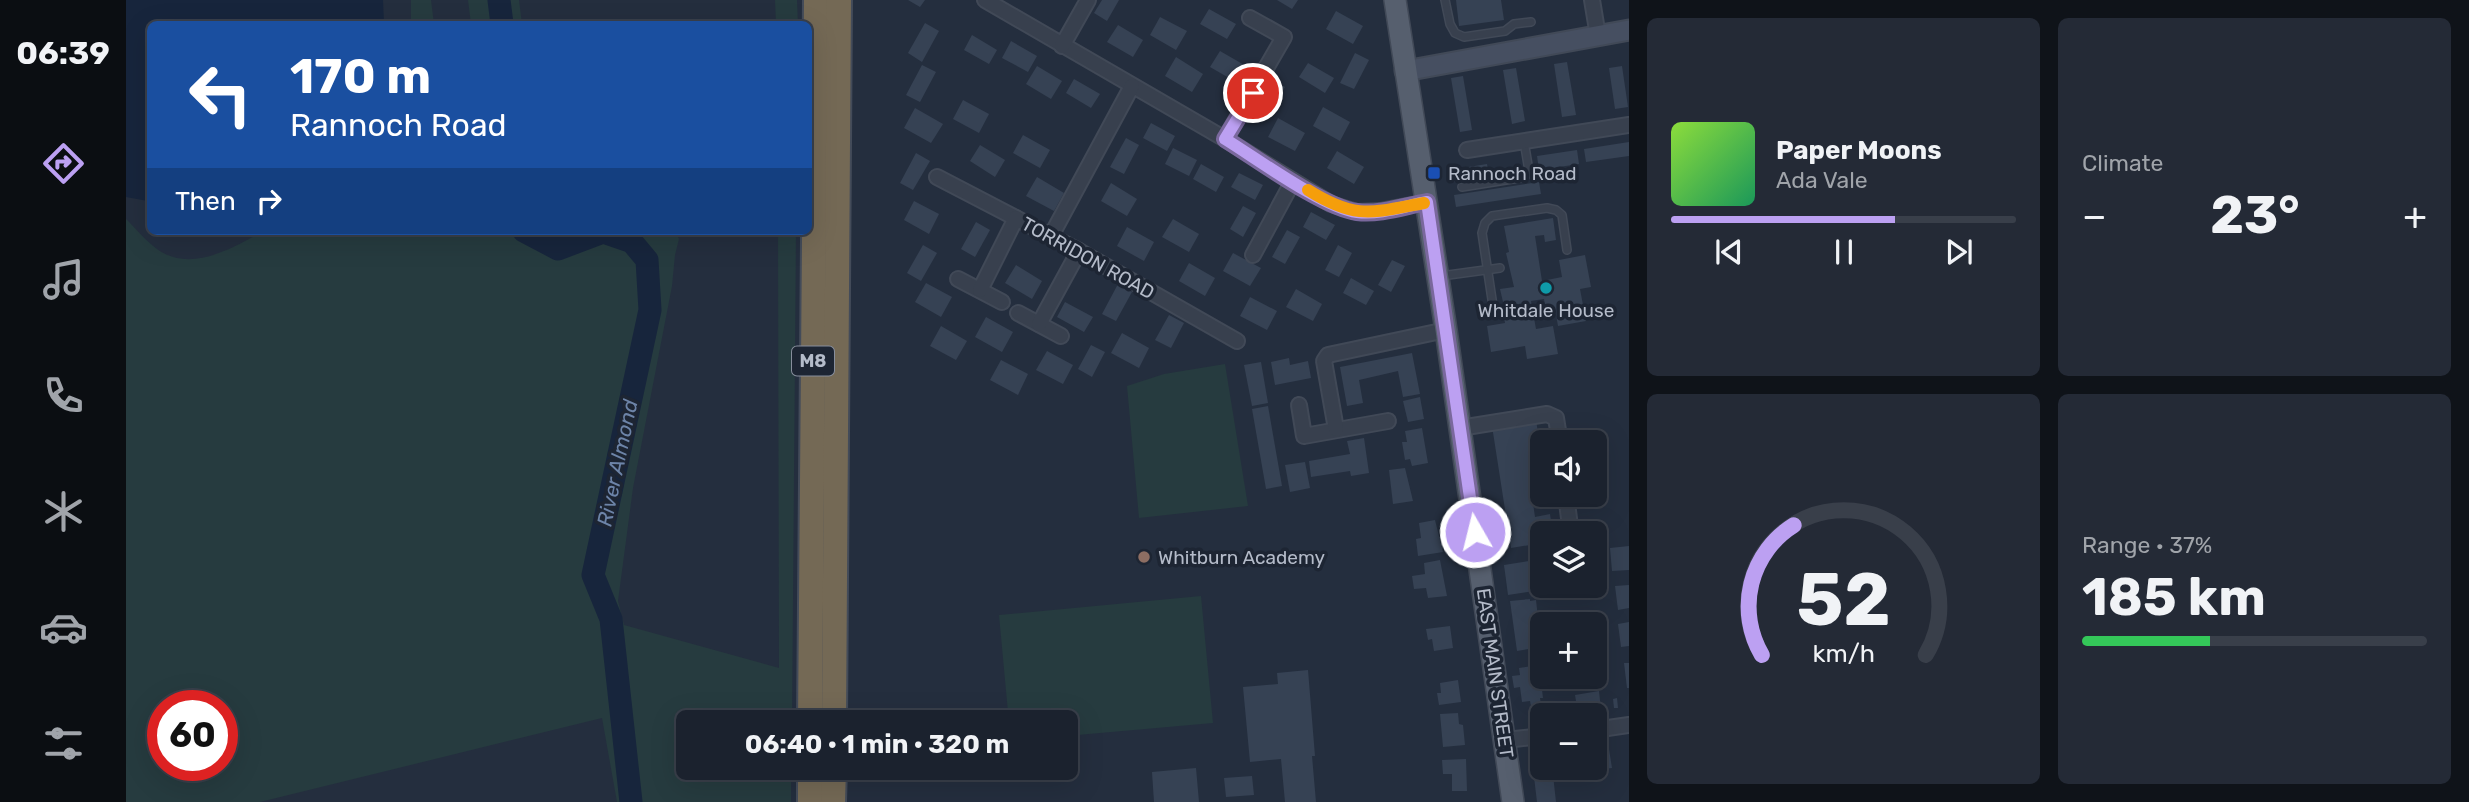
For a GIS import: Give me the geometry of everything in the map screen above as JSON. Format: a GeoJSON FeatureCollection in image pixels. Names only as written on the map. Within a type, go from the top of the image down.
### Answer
{"type":"FeatureCollection","features":[{"type":"Feature","properties":{"kind":"highway","name":"M8"},"geometry":{"type":"LineString","coordinates":[[810,710],[816,0]]}},
{"type":"Feature","properties":{"kind":"highway","name":"M8"},"geometry":{"type":"LineString","coordinates":[[834,710],[839,0]]}},
{"type":"Feature","properties":{"kind":"highway"},"geometry":{"type":"LineString","coordinates":[[810,780],[810,802]]}},
{"type":"Feature","properties":{"kind":"highway"},"geometry":{"type":"LineString","coordinates":[[833,802],[834,780]]}},
{"type":"Feature","properties":{"kind":"main road","name":"EAST MAIN STREET"},"geometry":{"type":"LineString","coordinates":[[1395,2],[1409,70],[1513,802]]}},
{"type":"Feature","properties":{"kind":"street"},"geometry":{"type":"LineString","coordinates":[[985,0],[1225,139],[1331,204],[1357,212],[1380,211],[1427,202]]}},
{"type":"Feature","properties":{"kind":"street"},"geometry":{"type":"LineString","coordinates":[[1062,46],[1088,0]]}},
{"type":"Feature","properties":{"kind":"street"},"geometry":{"type":"LineString","coordinates":[[1592,0],[1598,36]]}},
{"type":"Feature","properties":{"kind":"street"},"geometry":{"type":"LineString","coordinates":[[1225,139],[1284,37],[1250,18]]}},
{"type":"Feature","properties":{"kind":"street"},"geometry":{"type":"LineString","coordinates":[[1409,70],[1629,30]]}},
{"type":"Feature","properties":{"kind":"street"},"geometry":{"type":"LineString","coordinates":[[1051,236],[1132,86]]}},
{"type":"Feature","properties":{"kind":"street"},"geometry":{"type":"LineString","coordinates":[[1467,150],[1629,125]]}},
{"type":"Feature","properties":{"kind":"street","name":"TORRIDON ROAD"},"geometry":{"type":"LineString","coordinates":[[937,177],[1079,251],[1237,341]]}},
{"type":"Feature","properties":{"kind":"street"},"geometry":{"type":"LineString","coordinates":[[1253,256],[1293,181]]}},
{"type":"Feature","properties":{"kind":"street"},"geometry":{"type":"LineString","coordinates":[[980,290],[1016,218]]}},
{"type":"Feature","properties":{"kind":"street"},"geometry":{"type":"LineString","coordinates":[[1039,324],[1079,251]]}},
{"type":"Feature","properties":{"kind":"street"},"geometry":{"type":"LineString","coordinates":[[958,279],[1002,302]]}},
{"type":"Feature","properties":{"kind":"street"},"geometry":{"type":"LineString","coordinates":[[1018,313],[1061,336]]}},
{"type":"Feature","properties":{"kind":"street"},"geometry":{"type":"LineString","coordinates":[[1336,429],[1324,361],[1328,355],[1446,330]]}},
{"type":"Feature","properties":{"kind":"street"},"geometry":{"type":"LineString","coordinates":[[1298,405],[1304,436],[1388,421]]}},
{"type":"Feature","properties":{"kind":"street"},"geometry":{"type":"LineString","coordinates":[[1460,428],[1547,414],[1556,418],[1557,430]]}},
{"type":"Feature","properties":{"kind":"street"},"geometry":{"type":"LineString","coordinates":[[1607,729],[1629,726]]}},
{"type":"Feature","properties":{"kind":"street"},"geometry":{"type":"LineString","coordinates":[[1505,740],[1530,737]]}},
{"type":"Feature","properties":{"kind":"lane"},"geometry":{"type":"LineString","coordinates":[[1445,0],[1450,24],[1455,33],[1464,37],[1505,31],[1514,24],[1531,22]]}},
{"type":"Feature","properties":{"kind":"lane"},"geometry":{"type":"LineString","coordinates":[[1505,31],[1510,52]]}},
{"type":"Feature","properties":{"kind":"lane"},"geometry":{"type":"LineString","coordinates":[[1462,187],[1525,177],[1529,171],[1524,141]]}},
{"type":"Feature","properties":{"kind":"lane"},"geometry":{"type":"LineString","coordinates":[[1493,306],[1482,233],[1485,223],[1492,216],[1547,208],[1556,210],[1562,215],[1567,250]]}},
{"type":"Feature","properties":{"kind":"lane"},"geometry":{"type":"LineString","coordinates":[[1438,276],[1500,268]]}},
{"type":"Feature","properties":{"kind":"green space"},"geometry":{"type":"Polygon","coordinates":[[[411,0],[431,0],[434,21],[411,21],[411,0]]]}},
{"type":"Feature","properties":{"kind":"green space"},"geometry":{"type":"Polygon","coordinates":[[[468,0],[519,0],[522,21],[471,21],[468,0]]]}},
{"type":"Feature","properties":{"kind":"green space"},"geometry":{"type":"Polygon","coordinates":[[[775,0],[797,0],[798,21],[776,21],[775,0]]]}},
{"type":"Feature","properties":{"kind":"green space"},"geometry":{"type":"Polygon","coordinates":[[[126,219],[157,249],[184,259],[212,255],[256,235],[677,235],[679,239],[672,286],[633,488],[618,601],[624,625],[779,668],[778,235],[796,235],[792,710],[676,710],[676,780],[791,780],[791,802],[617,802],[602,718],[260,802],[126,802],[126,219]]]}},
{"type":"Feature","properties":{"kind":"green space"},"geometry":{"type":"Polygon","coordinates":[[[1225,364],[1248,506],[1139,518],[1127,386],[1164,374],[1225,364]]]}},
{"type":"Feature","properties":{"kind":"green space"},"geometry":{"type":"Polygon","coordinates":[[[1201,596],[1213,723],[1078,735],[1078,710],[1008,710],[999,615],[1201,596]]]}},
{"type":"Feature","properties":{"kind":"water"},"geometry":{"type":"Polygon","coordinates":[[[126,0],[383,0],[384,21],[147,21],[147,201],[126,197],[126,0]]]}},
{"type":"Feature","properties":{"kind":"building"},"geometry":{"type":"Polygon","coordinates":[[[908,0],[925,0],[920,7],[908,0]]]}},
{"type":"Feature","properties":{"kind":"building"},"geometry":{"type":"Polygon","coordinates":[[[1102,0],[1119,0],[1107,21],[1094,13],[1102,0]]]}},
{"type":"Feature","properties":{"kind":"building"},"geometry":{"type":"Polygon","coordinates":[[[1277,0],[1298,0],[1292,9],[1277,0]]]}},
{"type":"Feature","properties":{"kind":"building"},"geometry":{"type":"Polygon","coordinates":[[[1456,0],[1501,0],[1504,20],[1459,26],[1456,0]]]}},
{"type":"Feature","properties":{"kind":"building"},"geometry":{"type":"Polygon","coordinates":[[[1209,9],[1236,24],[1227,39],[1200,24],[1209,9]]]}},
{"type":"Feature","properties":{"kind":"building"},"geometry":{"type":"Polygon","coordinates":[[[1336,11],[1363,26],[1353,44],[1326,29],[1336,11]]]}},
{"type":"Feature","properties":{"kind":"building"},"geometry":{"type":"Polygon","coordinates":[[[1160,17],[1187,31],[1176,50],[1150,35],[1160,17]]]}},
{"type":"Feature","properties":{"kind":"building"},"geometry":{"type":"Polygon","coordinates":[[[925,23],[939,31],[922,62],[908,53],[925,23]]]}},
{"type":"Feature","properties":{"kind":"building"},"geometry":{"type":"Polygon","coordinates":[[[1118,25],[1143,40],[1133,57],[1107,42],[1118,25]]]}},
{"type":"Feature","properties":{"kind":"building"},"geometry":{"type":"Polygon","coordinates":[[[972,35],[997,50],[989,64],[964,50],[972,35]]]}},
{"type":"Feature","properties":{"kind":"building"},"geometry":{"type":"Polygon","coordinates":[[[1011,41],[1037,56],[1028,72],[1002,58],[1011,41]]]}},
{"type":"Feature","properties":{"kind":"building"},"geometry":{"type":"Polygon","coordinates":[[[1220,51],[1246,66],[1236,82],[1210,67],[1220,51]]]}},
{"type":"Feature","properties":{"kind":"building"},"geometry":{"type":"Polygon","coordinates":[[[1355,53],[1369,60],[1354,89],[1340,83],[1355,53]]]}},
{"type":"Feature","properties":{"kind":"building"},"geometry":{"type":"Polygon","coordinates":[[[1176,57],[1203,74],[1192,92],[1165,76],[1176,57]]]}},
{"type":"Feature","properties":{"kind":"building"},"geometry":{"type":"Polygon","coordinates":[[[1567,62],[1576,115],[1562,117],[1554,64],[1567,62]]]}},
{"type":"Feature","properties":{"kind":"building"},"geometry":{"type":"Polygon","coordinates":[[[1308,63],[1334,78],[1325,93],[1299,77],[1308,63]]]}},
{"type":"Feature","properties":{"kind":"building"},"geometry":{"type":"Polygon","coordinates":[[[922,65],[936,72],[920,102],[906,95],[922,65]]]}},
{"type":"Feature","properties":{"kind":"building"},"geometry":{"type":"Polygon","coordinates":[[[1037,66],[1062,81],[1051,99],[1026,84],[1037,66]]]}},
{"type":"Feature","properties":{"kind":"building"},"geometry":{"type":"Polygon","coordinates":[[[1622,66],[1628,107],[1615,109],[1609,68],[1622,66]]]}},
{"type":"Feature","properties":{"kind":"building"},"geometry":{"type":"Polygon","coordinates":[[[1516,68],[1525,121],[1512,124],[1503,70],[1516,68]]]}},
{"type":"Feature","properties":{"kind":"building"},"geometry":{"type":"Polygon","coordinates":[[[1463,76],[1472,130],[1460,132],[1451,78],[1463,76]]]}},
{"type":"Feature","properties":{"kind":"building"},"geometry":{"type":"Polygon","coordinates":[[[1074,79],[1100,94],[1091,108],[1066,93],[1074,79]]]}},
{"type":"Feature","properties":{"kind":"building"},"geometry":{"type":"Polygon","coordinates":[[[1273,80],[1285,87],[1269,115],[1257,108],[1273,80]]]}},
{"type":"Feature","properties":{"kind":"building"},"geometry":{"type":"Polygon","coordinates":[[[963,100],[989,114],[979,133],[953,119],[963,100]]]}},
{"type":"Feature","properties":{"kind":"building"},"geometry":{"type":"Polygon","coordinates":[[[1323,107],[1350,122],[1340,141],[1313,126],[1323,107]]]}},
{"type":"Feature","properties":{"kind":"building"},"geometry":{"type":"Polygon","coordinates":[[[915,108],[943,124],[931,143],[904,128],[915,108]]]}},
{"type":"Feature","properties":{"kind":"building"},"geometry":{"type":"Polygon","coordinates":[[[1278,118],[1305,133],[1295,151],[1268,137],[1278,118]]]}},
{"type":"Feature","properties":{"kind":"building"},"geometry":{"type":"Polygon","coordinates":[[[1151,123],[1175,136],[1167,151],[1143,138],[1151,123]]]}},
{"type":"Feature","properties":{"kind":"building"},"geometry":{"type":"Polygon","coordinates":[[[1023,135],[1050,150],[1040,168],[1013,153],[1023,135]]]}},
{"type":"Feature","properties":{"kind":"building"},"geometry":{"type":"Polygon","coordinates":[[[1126,138],[1139,145],[1124,174],[1110,167],[1126,138]]]}},
{"type":"Feature","properties":{"kind":"building"},"geometry":{"type":"Polygon","coordinates":[[[1629,142],[1629,156],[1586,162],[1584,149],[1629,142]]]}},
{"type":"Feature","properties":{"kind":"building"},"geometry":{"type":"Polygon","coordinates":[[[980,145],[1005,160],[995,177],[970,161],[980,145]]]}},
{"type":"Feature","properties":{"kind":"building"},"geometry":{"type":"Polygon","coordinates":[[[1173,148],[1197,160],[1189,176],[1165,164],[1173,148]]]}},
{"type":"Feature","properties":{"kind":"building"},"geometry":{"type":"Polygon","coordinates":[[[1577,150],[1579,164],[1539,170],[1537,156],[1577,150]]]}},
{"type":"Feature","properties":{"kind":"building"},"geometry":{"type":"Polygon","coordinates":[[[1337,151],[1364,167],[1354,184],[1327,168],[1337,151]]]}},
{"type":"Feature","properties":{"kind":"building"},"geometry":{"type":"Polygon","coordinates":[[[916,153],[930,161],[913,190],[900,183],[916,153]]]}},
{"type":"Feature","properties":{"kind":"building"},"geometry":{"type":"Polygon","coordinates":[[[1201,164],[1224,177],[1216,192],[1193,179],[1201,164]]]}},
{"type":"Feature","properties":{"kind":"building"},"geometry":{"type":"Polygon","coordinates":[[[1487,164],[1489,176],[1452,182],[1450,170],[1487,164]]]}},
{"type":"Feature","properties":{"kind":"building"},"geometry":{"type":"Polygon","coordinates":[[[1239,173],[1263,185],[1255,200],[1231,187],[1239,173]]]}},
{"type":"Feature","properties":{"kind":"building"},"geometry":{"type":"Polygon","coordinates":[[[1037,177],[1064,193],[1054,211],[1026,196],[1037,177]]]}},
{"type":"Feature","properties":{"kind":"building"},"geometry":{"type":"Polygon","coordinates":[[[1539,182],[1541,194],[1456,207],[1454,195],[1539,182]]]}},
{"type":"Feature","properties":{"kind":"building"},"geometry":{"type":"Polygon","coordinates":[[[1111,183],[1137,199],[1127,216],[1101,201],[1111,183]]]}},
{"type":"Feature","properties":{"kind":"building"},"geometry":{"type":"Polygon","coordinates":[[[914,201],[939,214],[929,234],[904,220],[914,201]]]}},
{"type":"Feature","properties":{"kind":"building"},"geometry":{"type":"Polygon","coordinates":[[[1243,206],[1256,213],[1243,237],[1230,229],[1243,206]]]}},
{"type":"Feature","properties":{"kind":"building"},"geometry":{"type":"Polygon","coordinates":[[[1311,212],[1335,225],[1326,240],[1303,227],[1311,212]]]}},
{"type":"Feature","properties":{"kind":"building","name":"Whitdale House"},"geometry":{"type":"Polygon","coordinates":[[[1553,218],[1556,240],[1545,242],[1544,235],[1535,236],[1542,281],[1562,277],[1559,260],[1585,255],[1591,287],[1580,289],[1586,321],[1558,326],[1555,309],[1546,311],[1544,299],[1531,301],[1536,329],[1553,326],[1558,354],[1527,359],[1525,346],[1491,352],[1487,326],[1505,323],[1503,311],[1508,308],[1507,302],[1503,302],[1500,289],[1514,287],[1506,253],[1509,252],[1504,226],[1553,218]]]}},
{"type":"Feature","properties":{"kind":"building"},"geometry":{"type":"Polygon","coordinates":[[[1173,219],[1199,234],[1189,252],[1162,237],[1173,219]]]}},
{"type":"Feature","properties":{"kind":"building"},"geometry":{"type":"Polygon","coordinates":[[[976,222],[990,230],[975,257],[961,249],[976,222]]]}},
{"type":"Feature","properties":{"kind":"building"},"geometry":{"type":"Polygon","coordinates":[[[1127,227],[1154,242],[1144,261],[1117,246],[1127,227]]]}},
{"type":"Feature","properties":{"kind":"building"},"geometry":{"type":"Polygon","coordinates":[[[1287,230],[1300,237],[1285,264],[1272,257],[1287,230]]]}},
{"type":"Feature","properties":{"kind":"building"},"geometry":{"type":"Polygon","coordinates":[[[923,245],[937,253],[921,281],[907,273],[923,245]]]}},
{"type":"Feature","properties":{"kind":"building"},"geometry":{"type":"Polygon","coordinates":[[[1338,245],[1352,253],[1339,277],[1325,270],[1338,245]]]}},
{"type":"Feature","properties":{"kind":"building"},"geometry":{"type":"Polygon","coordinates":[[[1233,253],[1261,268],[1250,286],[1223,271],[1233,253]]]}},
{"type":"Feature","properties":{"kind":"building"},"geometry":{"type":"Polygon","coordinates":[[[1392,260],[1405,266],[1391,292],[1378,285],[1392,260]]]}},
{"type":"Feature","properties":{"kind":"building"},"geometry":{"type":"Polygon","coordinates":[[[1189,263],[1215,278],[1205,296],[1179,281],[1189,263]]]}},
{"type":"Feature","properties":{"kind":"building"},"geometry":{"type":"Polygon","coordinates":[[[1016,265],[1042,281],[1032,299],[1005,283],[1016,265]]]}},
{"type":"Feature","properties":{"kind":"building"},"geometry":{"type":"Polygon","coordinates":[[[1351,278],[1374,291],[1366,305],[1343,293],[1351,278]]]}},
{"type":"Feature","properties":{"kind":"building"},"geometry":{"type":"Polygon","coordinates":[[[926,283],[952,297],[941,317],[915,302],[926,283]]]}},
{"type":"Feature","properties":{"kind":"building"},"geometry":{"type":"Polygon","coordinates":[[[1118,284],[1132,292],[1116,321],[1102,314],[1118,284]]]}},
{"type":"Feature","properties":{"kind":"building"},"geometry":{"type":"Polygon","coordinates":[[[1296,289],[1322,304],[1313,321],[1286,307],[1296,289]]]}},
{"type":"Feature","properties":{"kind":"building"},"geometry":{"type":"Polygon","coordinates":[[[1250,297],[1277,311],[1267,330],[1240,316],[1250,297]]]}},
{"type":"Feature","properties":{"kind":"building"},"geometry":{"type":"Polygon","coordinates":[[[1065,302],[1093,317],[1084,332],[1057,317],[1065,302]]]}},
{"type":"Feature","properties":{"kind":"building"},"geometry":{"type":"Polygon","coordinates":[[[1169,315],[1184,323],[1171,348],[1155,340],[1169,315]]]}},
{"type":"Feature","properties":{"kind":"building"},"geometry":{"type":"Polygon","coordinates":[[[986,317],[1013,332],[1002,352],[975,337],[986,317]]]}},
{"type":"Feature","properties":{"kind":"building"},"geometry":{"type":"Polygon","coordinates":[[[941,326],[967,341],[956,360],[930,346],[941,326]]]}},
{"type":"Feature","properties":{"kind":"building"},"geometry":{"type":"Polygon","coordinates":[[[1122,333],[1149,348],[1139,368],[1111,353],[1122,333]]]}},
{"type":"Feature","properties":{"kind":"building"},"geometry":{"type":"Polygon","coordinates":[[[1091,345],[1105,352],[1092,377],[1078,369],[1091,345]]]}},
{"type":"Feature","properties":{"kind":"building"},"geometry":{"type":"Polygon","coordinates":[[[1047,351],[1073,365],[1063,384],[1036,370],[1047,351]]]}},
{"type":"Feature","properties":{"kind":"building"},"geometry":{"type":"Polygon","coordinates":[[[1412,353],[1420,394],[1403,397],[1398,371],[1359,380],[1363,403],[1347,406],[1340,367],[1412,353]]]}},
{"type":"Feature","properties":{"kind":"building"},"geometry":{"type":"Polygon","coordinates":[[[1289,358],[1290,365],[1308,361],[1311,378],[1275,385],[1271,362],[1289,358]]]}},
{"type":"Feature","properties":{"kind":"building"},"geometry":{"type":"Polygon","coordinates":[[[1001,360],[1028,374],[1018,395],[990,380],[1001,360]]]}},
{"type":"Feature","properties":{"kind":"building"},"geometry":{"type":"Polygon","coordinates":[[[1261,362],[1268,403],[1252,406],[1244,365],[1261,362]]]}},
{"type":"Feature","properties":{"kind":"building"},"geometry":{"type":"Polygon","coordinates":[[[1420,397],[1424,419],[1408,422],[1403,401],[1420,397]]]}},
{"type":"Feature","properties":{"kind":"building"},"geometry":{"type":"Polygon","coordinates":[[[1268,406],[1282,486],[1266,489],[1252,409],[1268,406]]]}},
{"type":"Feature","properties":{"kind":"building"},"geometry":{"type":"Polygon","coordinates":[[[1536,420],[1538,430],[1530,430],[1530,507],[1534,507],[1535,517],[1550,514],[1551,521],[1530,521],[1530,545],[1511,548],[1492,426],[1536,420]]]}},
{"type":"Feature","properties":{"kind":"building"},"geometry":{"type":"Polygon","coordinates":[[[1422,428],[1428,463],[1412,466],[1410,459],[1405,460],[1402,442],[1407,442],[1405,431],[1422,428]]]}},
{"type":"Feature","properties":{"kind":"building"},"geometry":{"type":"Polygon","coordinates":[[[1364,438],[1369,473],[1351,476],[1350,471],[1311,477],[1309,461],[1350,454],[1347,441],[1364,438]]]}},
{"type":"Feature","properties":{"kind":"building"},"geometry":{"type":"Polygon","coordinates":[[[1305,462],[1310,488],[1290,492],[1285,465],[1305,462]]]}},
{"type":"Feature","properties":{"kind":"building"},"geometry":{"type":"Polygon","coordinates":[[[1405,468],[1413,501],[1393,504],[1389,470],[1405,468]]]}},
{"type":"Feature","properties":{"kind":"building"},"geometry":{"type":"Polygon","coordinates":[[[1435,520],[1443,552],[1418,556],[1416,539],[1421,538],[1419,523],[1435,520]]]}},
{"type":"Feature","properties":{"kind":"building"},"geometry":{"type":"Polygon","coordinates":[[[1629,546],[1629,570],[1612,571],[1610,548],[1629,546]]]}},
{"type":"Feature","properties":{"kind":"building"},"geometry":{"type":"Polygon","coordinates":[[[1440,560],[1447,596],[1428,598],[1426,588],[1414,589],[1412,576],[1425,574],[1424,563],[1440,560]]]}},
{"type":"Feature","properties":{"kind":"building"},"geometry":{"type":"Polygon","coordinates":[[[1529,561],[1530,592],[1508,595],[1504,565],[1529,561]]]}},
{"type":"Feature","properties":{"kind":"building"},"geometry":{"type":"Polygon","coordinates":[[[1629,585],[1629,608],[1618,610],[1615,586],[1629,585]]]}},
{"type":"Feature","properties":{"kind":"building"},"geometry":{"type":"Polygon","coordinates":[[[1536,600],[1537,612],[1530,612],[1530,649],[1517,651],[1510,601],[1536,600]]]}},
{"type":"Feature","properties":{"kind":"building"},"geometry":{"type":"Polygon","coordinates":[[[1629,622],[1629,646],[1621,647],[1618,624],[1629,622]]]}},
{"type":"Feature","properties":{"kind":"building"},"geometry":{"type":"Polygon","coordinates":[[[1450,626],[1453,648],[1434,651],[1432,639],[1428,640],[1426,629],[1450,626]]]}},
{"type":"Feature","properties":{"kind":"building"},"geometry":{"type":"Polygon","coordinates":[[[1624,663],[1629,663],[1629,688],[1627,688],[1624,663]]]}},
{"type":"Feature","properties":{"kind":"building"},"geometry":{"type":"Polygon","coordinates":[[[1530,666],[1530,689],[1542,689],[1541,703],[1522,702],[1520,687],[1514,688],[1512,676],[1520,675],[1519,668],[1530,666]]]}},
{"type":"Feature","properties":{"kind":"building"},"geometry":{"type":"Polygon","coordinates":[[[1308,670],[1316,802],[1285,802],[1281,759],[1250,762],[1243,687],[1278,684],[1277,673],[1308,670]]]}},
{"type":"Feature","properties":{"kind":"building"},"geometry":{"type":"Polygon","coordinates":[[[1458,680],[1461,702],[1439,705],[1437,693],[1441,693],[1440,683],[1458,680]]]}},
{"type":"Feature","properties":{"kind":"building"},"geometry":{"type":"Polygon","coordinates":[[[1599,691],[1600,703],[1576,703],[1575,695],[1599,691]]]}},
{"type":"Feature","properties":{"kind":"building"},"geometry":{"type":"Polygon","coordinates":[[[1617,698],[1618,708],[1614,708],[1613,699],[1617,698]]]}},
{"type":"Feature","properties":{"kind":"building"},"geometry":{"type":"Polygon","coordinates":[[[1458,713],[1459,724],[1463,725],[1465,745],[1443,747],[1440,714],[1458,713]]]}},
{"type":"Feature","properties":{"kind":"building"},"geometry":{"type":"Polygon","coordinates":[[[1609,749],[1612,768],[1607,769],[1609,749]]]}},
{"type":"Feature","properties":{"kind":"building"},"geometry":{"type":"Polygon","coordinates":[[[1466,759],[1467,791],[1452,791],[1452,774],[1443,774],[1442,760],[1466,759]]]}},
{"type":"Feature","properties":{"kind":"building"},"geometry":{"type":"Polygon","coordinates":[[[1196,768],[1199,802],[1154,802],[1152,772],[1196,768]]]}},
{"type":"Feature","properties":{"kind":"building"},"geometry":{"type":"Polygon","coordinates":[[[1252,776],[1254,795],[1226,797],[1224,778],[1252,776]]]}},
{"type":"Feature","properties":{"kind":"building"},"geometry":{"type":"Polygon","coordinates":[[[1534,780],[1554,780],[1556,802],[1537,802],[1534,780]]]}},
{"type":"Feature","properties":{"kind":"waterway","name":"River Almond"},"geometry":{"type":"LineString","coordinates":[[499,0],[502,21]]}},
{"type":"Feature","properties":{"kind":"waterway","name":"River Almond"},"geometry":{"type":"LineString","coordinates":[[532,235],[558,249],[595,235]]}},
{"type":"Feature","properties":{"kind":"waterway","name":"River Almond"},"geometry":{"type":"LineString","coordinates":[[612,235],[632,242],[647,260],[650,310],[593,575],[611,619],[631,802]]}},
{"type":"Feature","properties":{"kind":"slow traffic"},"geometry":{"type":"LineString","coordinates":[[1308,190],[1331,204],[1357,212],[1424,203]]}},
{"type":"Feature","properties":{"kind":"place","name":"Rannoch Road"},"geometry":{"type":"Point","coordinates":[1434,173]}},
{"type":"Feature","properties":{"kind":"place","name":"Whitdale House"},"geometry":{"type":"Point","coordinates":[1546,288]}},
{"type":"Feature","properties":{"kind":"place","name":"Whitburn Academy"},"geometry":{"type":"Point","coordinates":[1144,557]}},
{"type":"Feature","properties":{"kind":"route"},"geometry":{"type":"LineString","coordinates":[[1253,93],[1225,139],[1331,204],[1357,212],[1380,211],[1427,202],[1475,532]]}}]}
